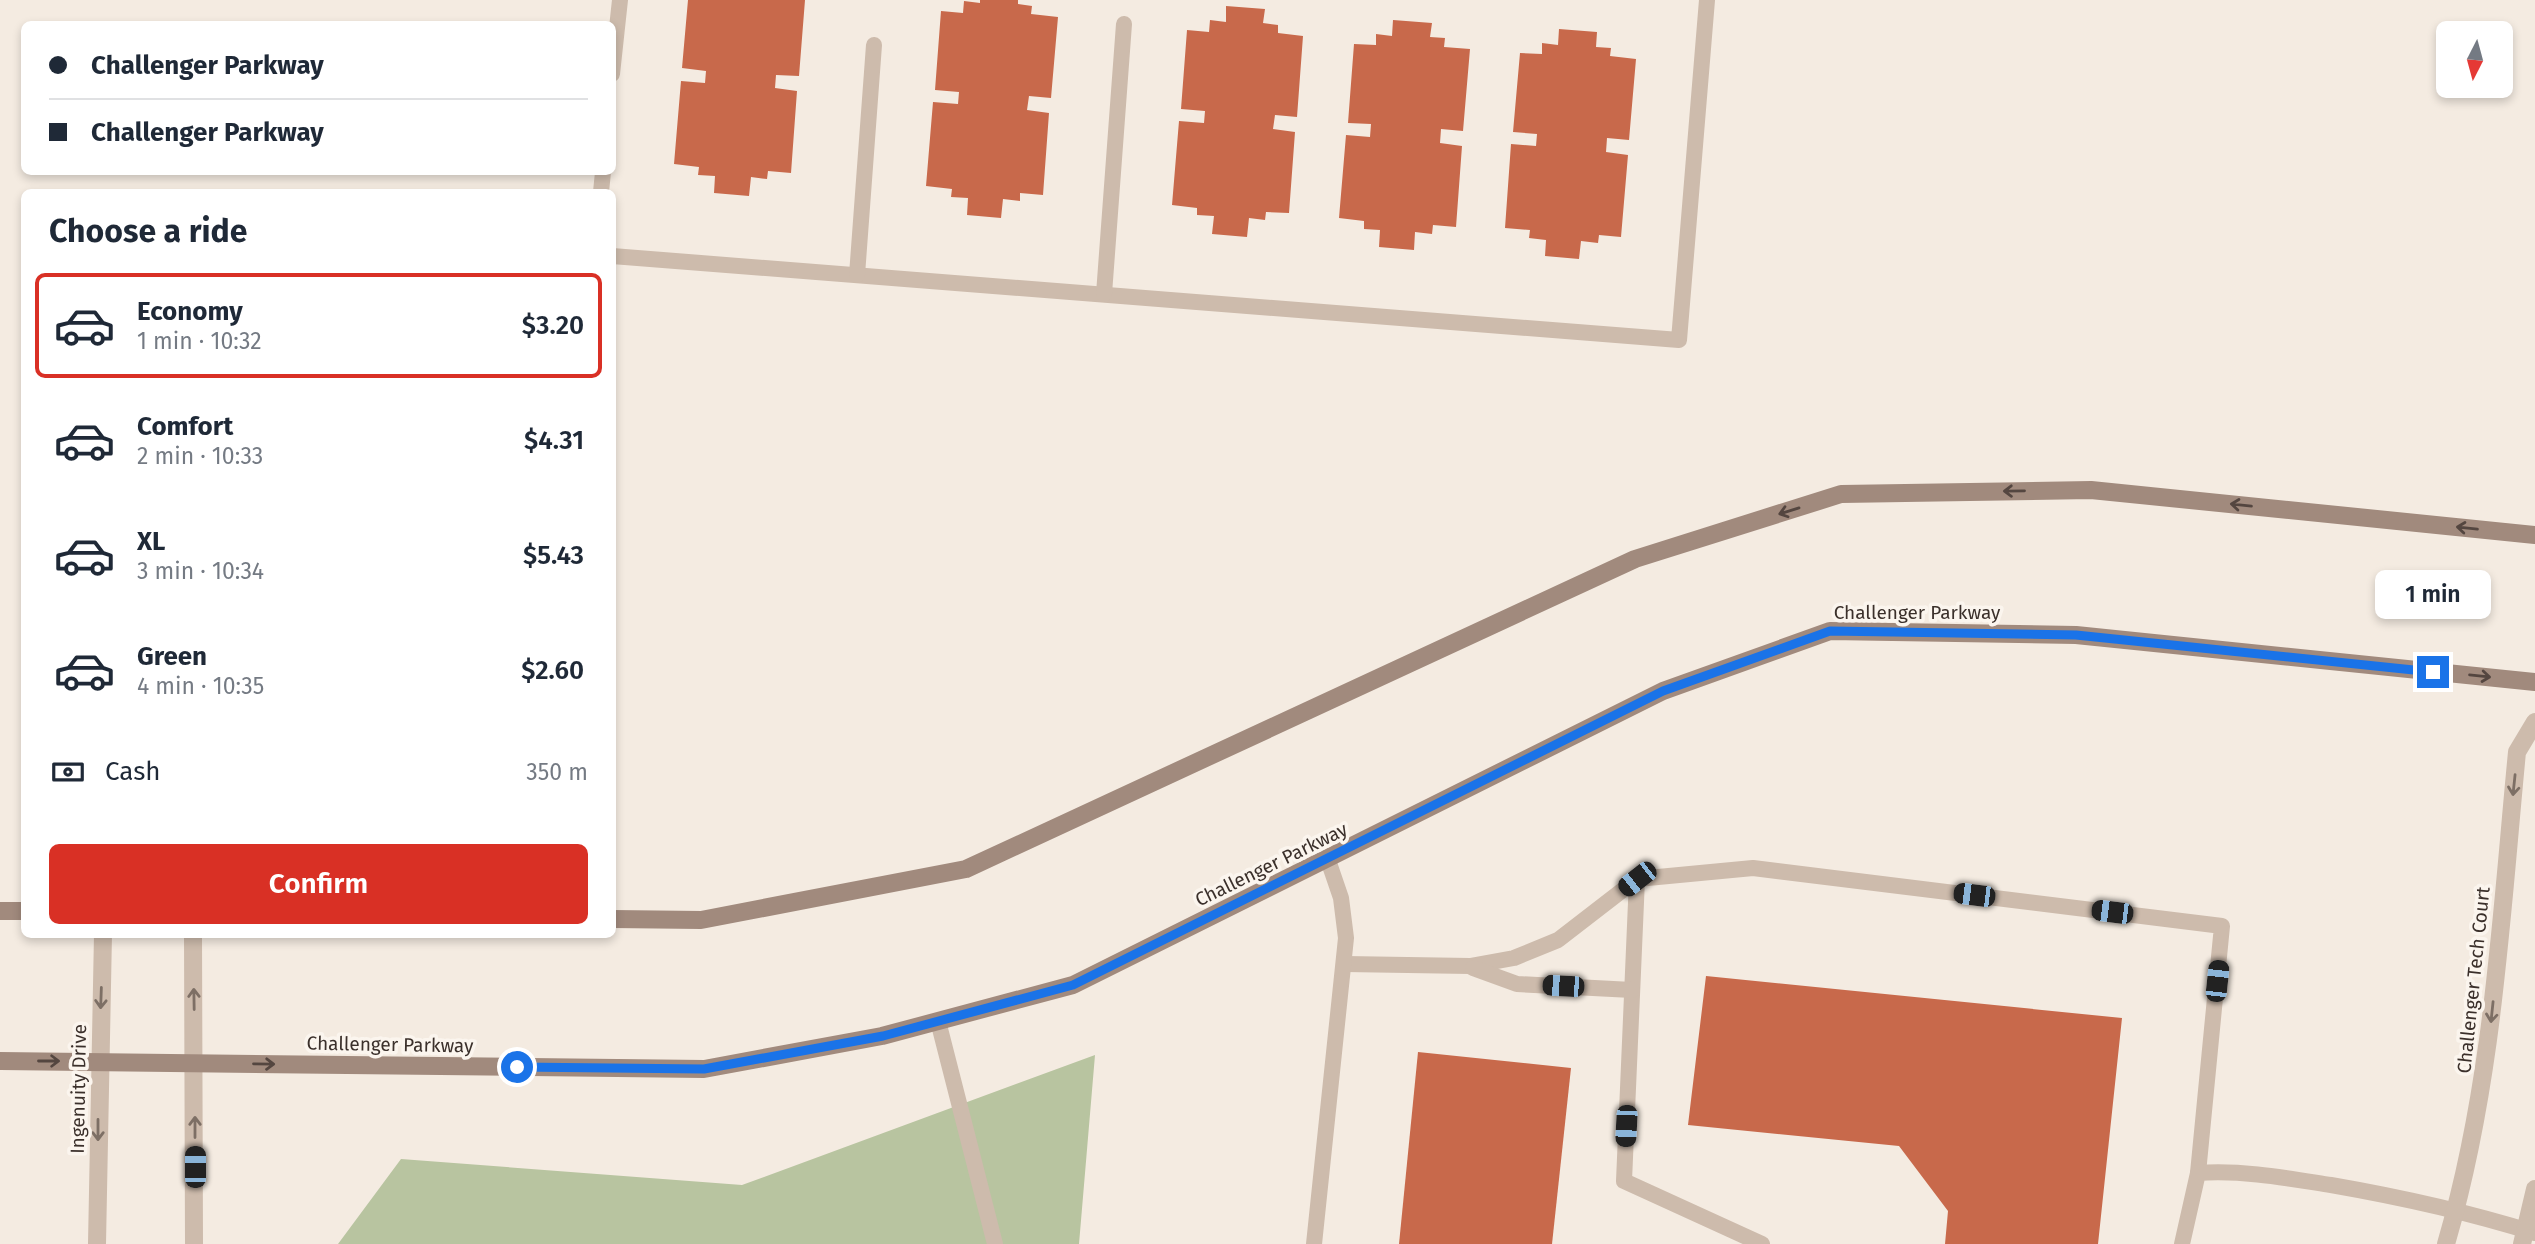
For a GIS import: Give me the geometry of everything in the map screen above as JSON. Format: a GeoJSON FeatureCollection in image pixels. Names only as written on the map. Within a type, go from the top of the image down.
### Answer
{"type":"FeatureCollection","features":[{"type":"Feature","properties":{"kind":"main road"},"geometry":{"type":"LineString","coordinates":[[616,919],[701,920],[966,869],[1635,559],[1841,494],[2091,490],[2535,535]]}},
{"type":"Feature","properties":{"kind":"main road","name":"Challenger Parkway"},"geometry":{"type":"LineString","coordinates":[[0,1060],[704,1069],[883,1036],[1073,985],[1663,691],[1830,631],[2076,635],[2535,682]]}},
{"type":"Feature","properties":{"kind":"main road"},"geometry":{"type":"LineString","coordinates":[[0,911],[21,911]]}},
{"type":"Feature","properties":{"kind":"street","name":"Challenger Tech Court"},"geometry":{"type":"LineString","coordinates":[[2446,1244],[2477,1122],[2490,1033],[2517,752],[2535,722]]}},
{"type":"Feature","properties":{"kind":"street","name":"Ingenuity Drive"},"geometry":{"type":"LineString","coordinates":[[97,1244],[103,938]]}},
{"type":"Feature","properties":{"kind":"street"},"geometry":{"type":"LineString","coordinates":[[194,938],[194,1244]]}},
{"type":"Feature","properties":{"kind":"street"},"geometry":{"type":"LineString","coordinates":[[2528,1235],[2535,1189]]}},
{"type":"Feature","properties":{"kind":"lane"},"geometry":{"type":"LineString","coordinates":[[616,38],[620,0]]}},
{"type":"Feature","properties":{"kind":"lane"},"geometry":{"type":"LineString","coordinates":[[616,256],[1678,340],[1707,0]]}},
{"type":"Feature","properties":{"kind":"lane"},"geometry":{"type":"LineString","coordinates":[[1104,294],[1124,24]]}},
{"type":"Feature","properties":{"kind":"lane"},"geometry":{"type":"LineString","coordinates":[[857,275],[874,45]]}},
{"type":"Feature","properties":{"kind":"lane"},"geometry":{"type":"LineString","coordinates":[[1314,1244],[1346,938],[1341,898],[1328,860]]}},
{"type":"Feature","properties":{"kind":"lane"},"geometry":{"type":"LineString","coordinates":[[1345,964],[1470,967],[1514,958],[1558,940],[1637,879],[1753,868],[2222,926],[2198,1173],[2182,1244]]}},
{"type":"Feature","properties":{"kind":"lane"},"geometry":{"type":"LineString","coordinates":[[1637,879],[1623,1181],[1762,1244]]}},
{"type":"Feature","properties":{"kind":"lane"},"geometry":{"type":"LineString","coordinates":[[1470,967],[1517,984],[1632,990]]}},
{"type":"Feature","properties":{"kind":"lane"},"geometry":{"type":"LineString","coordinates":[[939,1021],[995,1244]]}},
{"type":"Feature","properties":{"kind":"lane"},"geometry":{"type":"LineString","coordinates":[[2198,1173],[2255,1172],[2456,1210],[2528,1235]]}},
{"type":"Feature","properties":{"kind":"green space"},"geometry":{"type":"Polygon","coordinates":[[[1095,1055],[1079,1244],[338,1244],[401,1159],[742,1185],[1095,1055]]]}},
{"type":"Feature","properties":{"kind":"building"},"geometry":{"type":"Polygon","coordinates":[[[688,0],[805,0],[799,76],[776,75],[775,88],[797,91],[791,173],[768,171],[767,179],[751,177],[749,196],[714,193],[715,176],[698,175],[699,167],[674,164],[681,81],[705,83],[706,71],[682,68],[688,0]]]}},
{"type":"Feature","properties":{"kind":"building"},"geometry":{"type":"Polygon","coordinates":[[[980,0],[1018,0],[1018,4],[1032,6],[1031,14],[1058,17],[1051,98],[1029,96],[1027,110],[1049,113],[1043,195],[1020,193],[1020,201],[1003,199],[1001,218],[967,215],[968,198],[951,197],[952,189],[926,186],[933,102],[958,104],[959,92],[935,90],[941,11],[963,13],[964,1],[980,3],[980,0]]]}},
{"type":"Feature","properties":{"kind":"building"},"geometry":{"type":"Polygon","coordinates":[[[1226,6],[1265,9],[1263,23],[1278,25],[1278,33],[1303,36],[1297,117],[1275,115],[1273,129],[1295,132],[1289,213],[1266,212],[1265,220],[1249,218],[1247,237],[1212,234],[1214,216],[1197,215],[1197,208],[1172,205],[1179,121],[1204,123],[1205,111],[1181,109],[1187,30],[1209,32],[1210,20],[1226,22],[1226,6]]]}},
{"type":"Feature","properties":{"kind":"building"},"geometry":{"type":"Polygon","coordinates":[[[1393,20],[1432,23],[1430,37],[1445,38],[1444,47],[1470,49],[1463,131],[1441,129],[1440,143],[1462,146],[1456,227],[1433,225],[1432,234],[1415,232],[1414,250],[1379,247],[1380,230],[1364,229],[1364,221],[1339,218],[1346,135],[1370,137],[1371,124],[1348,123],[1354,44],[1376,45],[1376,34],[1392,36],[1393,20]]]}},
{"type":"Feature","properties":{"kind":"building"},"geometry":{"type":"Polygon","coordinates":[[[1559,29],[1597,32],[1596,47],[1611,48],[1610,56],[1636,59],[1629,140],[1607,138],[1606,152],[1628,155],[1621,237],[1599,235],[1598,243],[1581,241],[1579,259],[1545,256],[1546,240],[1529,238],[1530,230],[1505,228],[1511,144],[1536,146],[1537,134],[1513,132],[1520,53],[1542,54],[1542,43],[1558,45],[1559,29]]]}},
{"type":"Feature","properties":{"kind":"building"},"geometry":{"type":"Polygon","coordinates":[[[1706,976],[2122,1018],[2098,1244],[1945,1244],[1948,1211],[1899,1146],[1688,1125],[1706,976]]]}},
{"type":"Feature","properties":{"kind":"building"},"geometry":{"type":"Polygon","coordinates":[[[1418,1052],[1571,1068],[1552,1244],[1399,1244],[1418,1052]]]}},
{"type":"Feature","properties":{"kind":"route"},"geometry":{"type":"LineString","coordinates":[[517,1067],[704,1069],[883,1036],[1073,985],[1663,691],[1830,631],[2076,635],[2433,672]]}}]}
